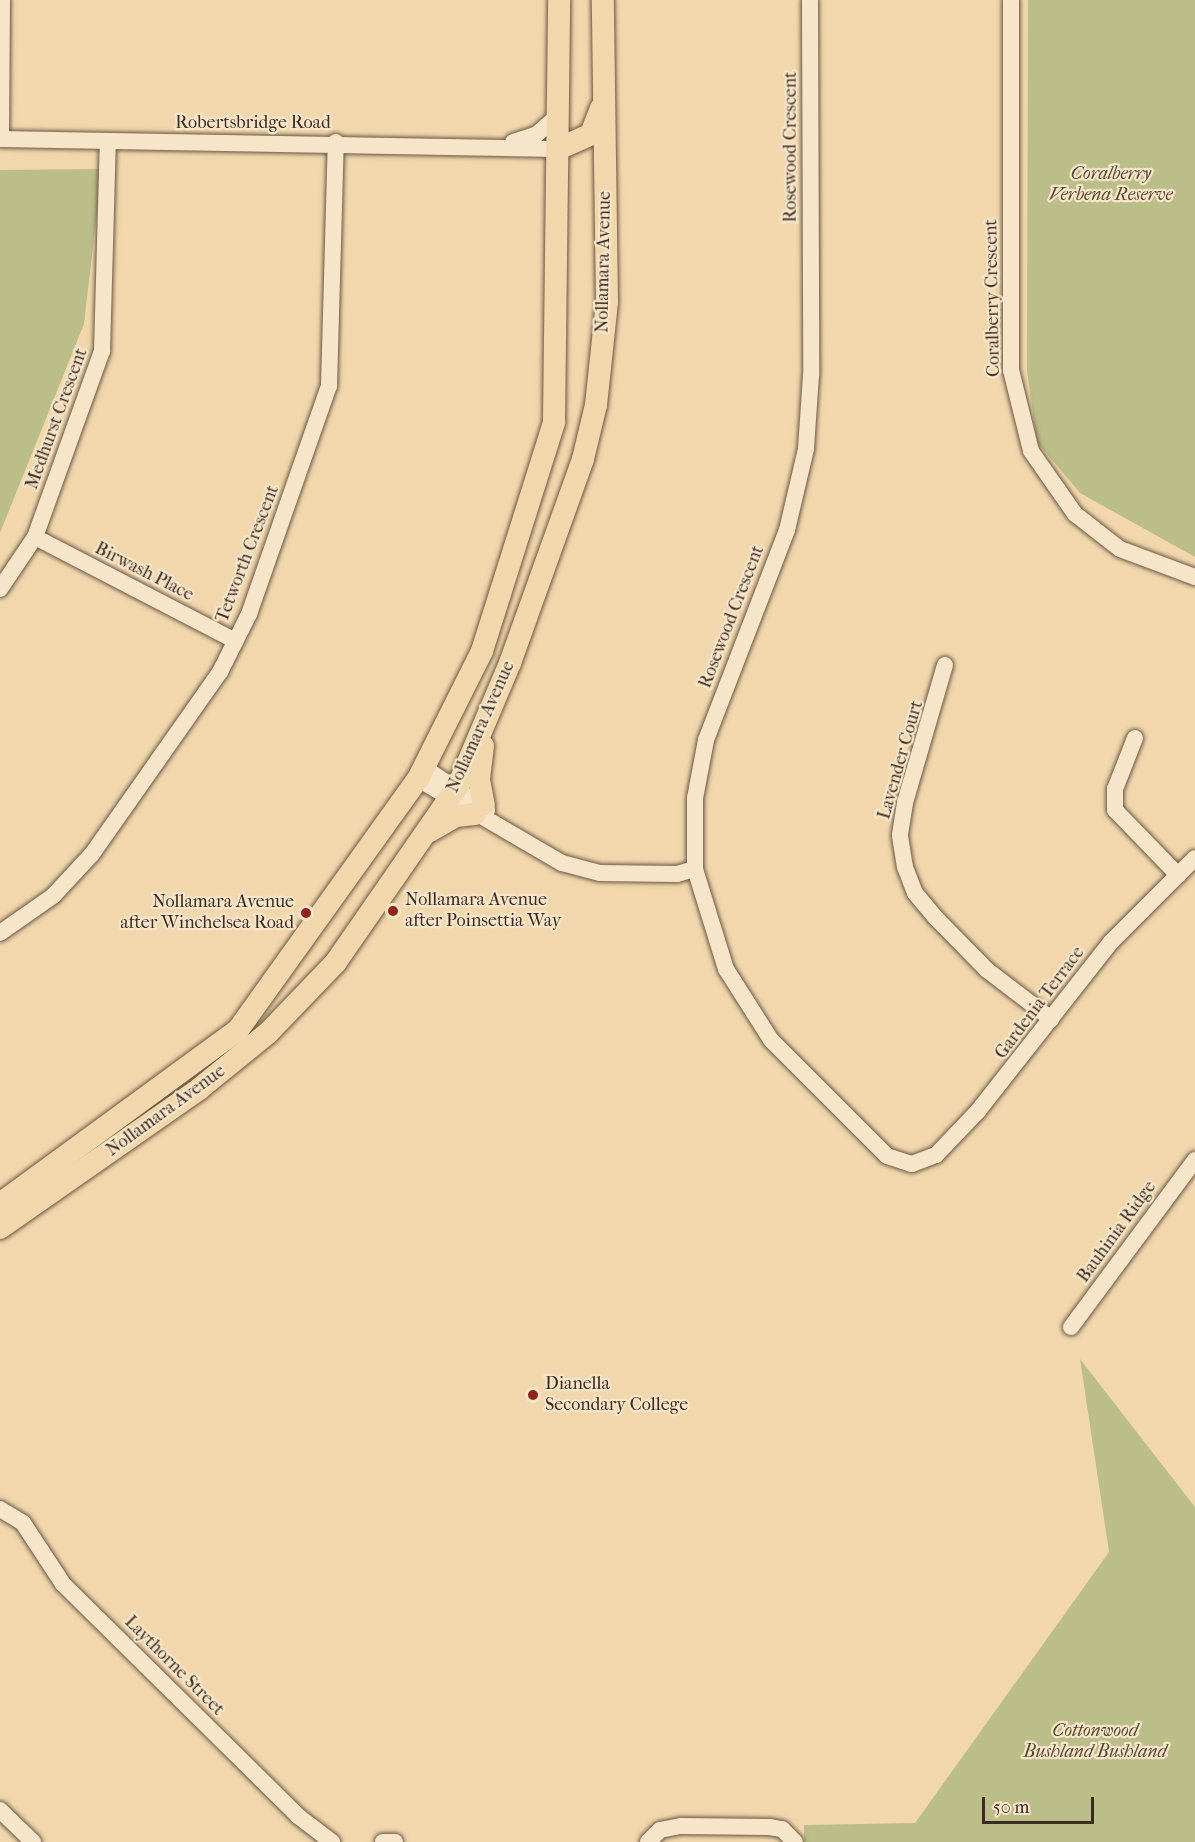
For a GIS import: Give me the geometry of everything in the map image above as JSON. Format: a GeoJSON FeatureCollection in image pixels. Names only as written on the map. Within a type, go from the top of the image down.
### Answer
{"type":"FeatureCollection","features":[{"type":"Feature","properties":{"kind":"main road","name":"Nollamara Avenue"},"geometry":{"type":"LineString","coordinates":[[0,1204],[213,1053],[273,983],[421,774],[482,651],[554,422],[559,0]]}},
{"type":"Feature","properties":{"kind":"main road","name":"Nollamara Avenue"},"geometry":{"type":"LineString","coordinates":[[0,1228],[231,1064],[345,949],[428,832],[454,791],[486,720],[580,470],[596,405],[607,302],[603,0]]}},
{"type":"Feature","properties":{"kind":"main road"},"geometry":{"type":"LineString","coordinates":[[558,149],[591,134],[604,99]]}},
{"type":"Feature","properties":{"kind":"main road"},"geometry":{"type":"LineString","coordinates":[[428,832],[456,816],[484,813],[479,780],[486,720]]}},
{"type":"Feature","properties":{"kind":"main road"},"geometry":{"type":"LineString","coordinates":[[273,983],[292,992],[345,949]]}},
{"type":"Feature","properties":{"kind":"street"},"geometry":{"type":"LineString","coordinates":[[1,139],[2,0]]}},
{"type":"Feature","properties":{"kind":"street","name":"Rosewood Crescent"},"geometry":{"type":"LineString","coordinates":[[810,0],[806,449],[787,530],[706,740],[695,798],[695,869],[726,969],[771,1040],[887,1156],[912,1164]]}},
{"type":"Feature","properties":{"kind":"street","name":"Coralberry Crescent"},"geometry":{"type":"LineString","coordinates":[[1011,0],[1011,370],[1031,451],[1075,514],[1120,549],[1195,577]]}},
{"type":"Feature","properties":{"kind":"street","name":"Robertsbridge Road"},"geometry":{"type":"LineString","coordinates":[[507,144],[537,134],[558,116]]}},
{"type":"Feature","properties":{"kind":"street","name":"Robertsbridge Road"},"geometry":{"type":"LineString","coordinates":[[1,139],[108,142],[507,144],[558,149]]}},
{"type":"Feature","properties":{"kind":"street","name":"Medhurst Crescent"},"geometry":{"type":"LineString","coordinates":[[0,589],[35,537],[105,335],[108,142]]}},
{"type":"Feature","properties":{"kind":"street","name":"Tetworth Crescent"},"geometry":{"type":"LineString","coordinates":[[0,933],[53,896],[92,854],[236,641],[329,386],[336,142]]}},
{"type":"Feature","properties":{"kind":"street","name":"Birwash Place"},"geometry":{"type":"LineString","coordinates":[[35,537],[236,641]]}},
{"type":"Feature","properties":{"kind":"street","name":"Lavender Court"},"geometry":{"type":"LineString","coordinates":[[945,665],[905,803],[900,836],[905,867],[915,893],[936,918],[987,970],[1051,1019]]}},
{"type":"Feature","properties":{"kind":"street"},"geometry":{"type":"LineString","coordinates":[[1135,738],[1115,789],[1115,810],[1178,875]]}},
{"type":"Feature","properties":{"kind":"street"},"geometry":{"type":"LineString","coordinates":[[421,774],[454,791],[484,813],[562,862],[600,873],[677,874],[695,869]]}},
{"type":"Feature","properties":{"kind":"street","name":"Gardenia Terrace"},"geometry":{"type":"LineString","coordinates":[[912,1164],[936,1155],[978,1111],[1110,943],[1195,858]]}},
{"type":"Feature","properties":{"kind":"street","name":"Bauhinia Ridge"},"geometry":{"type":"LineString","coordinates":[[1071,1327],[1195,1160]]}},
{"type":"Feature","properties":{"kind":"street","name":"Laythorne Street"},"geometry":{"type":"LineString","coordinates":[[0,1509],[23,1523],[63,1584],[298,1816],[332,1842]]}},
{"type":"Feature","properties":{"kind":"street"},"geometry":{"type":"LineString","coordinates":[[0,1810],[33,1842]]}},
{"type":"Feature","properties":{"kind":"street"},"geometry":{"type":"LineString","coordinates":[[648,1842],[660,1830],[681,1826],[775,1828],[795,1842]]}},
{"type":"Feature","properties":{"kind":"street"},"geometry":{"type":"LineString","coordinates":[[383,1842],[395,1842]]}},
{"type":"Feature","properties":{"kind":"green space","name":"Coralberry Verbena Reserve"},"geometry":{"type":"Polygon","coordinates":[[[1028,0],[1195,0],[1195,557],[1080,493],[1037,442],[1027,371],[1028,0]]]}},
{"type":"Feature","properties":{"kind":"green space"},"geometry":{"type":"Polygon","coordinates":[[[102,169],[84,324],[0,533],[0,170],[102,169]]]}},
{"type":"Feature","properties":{"kind":"green space","name":"Cottonwood Bushland Bushland"},"geometry":{"type":"Polygon","coordinates":[[[1080,1359],[1195,1507],[1195,1842],[804,1842],[804,1825],[915,1823],[1109,1552],[1080,1359]]]}},
{"type":"Feature","properties":{"kind":"place","name":"Nollamara Avenue after Poinsettia Way"},"geometry":{"type":"Point","coordinates":[393,911]}},
{"type":"Feature","properties":{"kind":"place","name":"Nollamara Avenue after Winchelsea Road"},"geometry":{"type":"Point","coordinates":[306,913]}},
{"type":"Feature","properties":{"kind":"place","name":"Dianella Secondary College"},"geometry":{"type":"Point","coordinates":[533,1395]}}]}
